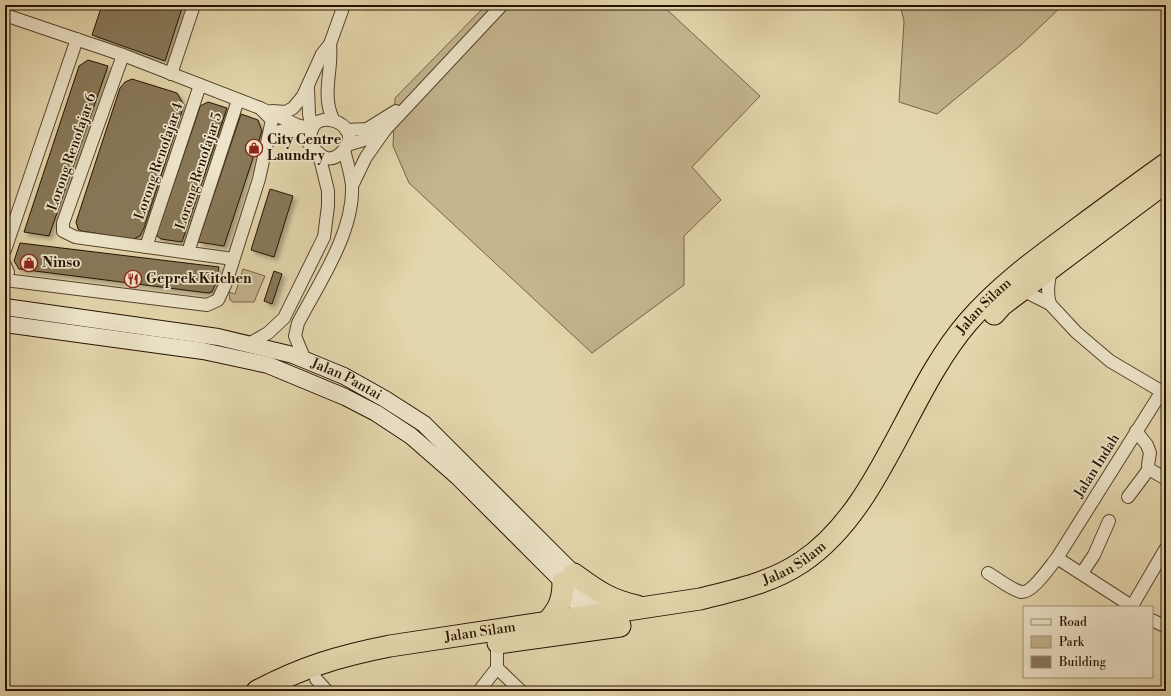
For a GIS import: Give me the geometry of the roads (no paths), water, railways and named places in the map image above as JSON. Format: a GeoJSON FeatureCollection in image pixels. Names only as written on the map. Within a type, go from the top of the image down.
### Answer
{"type":"FeatureCollection","features":[{"type":"Feature","properties":{"kind":"highway","name":"Jalan Silam"},"geometry":{"type":"LineString","coordinates":[[288,691],[321,685],[348,668],[392,659],[496,643],[595,622],[646,608],[700,599],[747,587],[800,563],[824,546],[847,520],[865,495],[922,392],[945,354],[967,324],[992,295],[1023,269],[1166,164]]}},
{"type":"Feature","properties":{"kind":"highway","name":"Jalan Silam"},"geometry":{"type":"LineString","coordinates":[[257,691],[311,666],[344,655],[390,646],[548,621],[595,622],[702,612],[751,600],[780,589],[808,575],[833,556],[858,529],[877,502],[956,361],[977,332],[1002,305],[1166,182]]}},
{"type":"Feature","properties":{"kind":"highway"},"geometry":{"type":"LineString","coordinates":[[548,621],[556,612],[568,578],[617,602],[646,608]]}},
{"type":"Feature","properties":{"kind":"street"},"geometry":{"type":"LineString","coordinates":[[170,74],[194,5]]}},
{"type":"Feature","properties":{"kind":"street"},"geometry":{"type":"LineString","coordinates":[[260,108],[279,113],[286,112],[300,101],[322,54],[330,44],[344,5]]}},
{"type":"Feature","properties":{"kind":"street"},"geometry":{"type":"LineString","coordinates":[[352,186],[366,157],[385,130],[502,5]]}},
{"type":"Feature","properties":{"kind":"street"},"geometry":{"type":"LineString","coordinates":[[5,15],[123,55],[260,108],[297,125],[312,129]]}},
{"type":"Feature","properties":{"kind":"street"},"geometry":{"type":"LineString","coordinates":[[5,250],[77,39]]}},
{"type":"Feature","properties":{"kind":"street"},"geometry":{"type":"LineString","coordinates":[[305,360],[295,336],[298,323],[342,238],[349,218],[352,186],[345,147],[348,137],[346,130],[342,124],[333,119],[328,110],[326,99],[331,57],[330,44]]}},
{"type":"Feature","properties":{"kind":"street","name":"Lorong Renofajar 6"},"geometry":{"type":"LineString","coordinates":[[123,55],[62,228],[66,234],[75,237],[233,258]]}},
{"type":"Feature","properties":{"kind":"street","name":"Lorong Renofajar 4"},"geometry":{"type":"LineString","coordinates":[[146,247],[200,85]]}},
{"type":"Feature","properties":{"kind":"street"},"geometry":{"type":"LineString","coordinates":[[308,85],[309,114],[312,129],[310,136],[311,144]]}},
{"type":"Feature","properties":{"kind":"street","name":"Lorong Renofajar 5"},"geometry":{"type":"LineString","coordinates":[[188,252],[238,100]]}},
{"type":"Feature","properties":{"kind":"street"},"geometry":{"type":"LineString","coordinates":[[346,130],[366,128],[375,125],[411,101]]}},
{"type":"Feature","properties":{"kind":"street"},"geometry":{"type":"LineString","coordinates":[[5,265],[8,272],[5,280],[207,305],[218,300],[259,179],[268,141],[272,120],[260,108]]}},
{"type":"Feature","properties":{"kind":"street"},"geometry":{"type":"LineString","coordinates":[[312,129],[321,121],[333,119]]}},
{"type":"Feature","properties":{"kind":"street"},"geometry":{"type":"LineString","coordinates":[[249,344],[268,333],[284,318],[324,237],[328,206],[328,191],[319,154],[311,144],[297,132],[287,130],[276,132],[268,141]]}},
{"type":"Feature","properties":{"kind":"street"},"geometry":{"type":"LineString","coordinates":[[319,154],[332,157],[345,147],[367,139],[385,130]]}},
{"type":"Feature","properties":{"kind":"street"},"geometry":{"type":"LineString","coordinates":[[1050,304],[1047,296],[1052,268]]}},
{"type":"Feature","properties":{"kind":"street"},"geometry":{"type":"LineString","coordinates":[[1022,290],[1050,304],[1076,332],[1110,361],[1164,392]]}},
{"type":"Feature","properties":{"kind":"street","name":"Jalan Pantai"},"geometry":{"type":"LineString","coordinates":[[5,307],[218,337],[293,355],[344,376],[385,398],[424,424],[568,578],[595,622]]}},
{"type":"Feature","properties":{"kind":"street","name":"Jalan Pantai"},"geometry":{"type":"LineString","coordinates":[[5,324],[203,350],[268,365],[345,397],[376,413],[411,436],[568,578]]}},
{"type":"Feature","properties":{"kind":"street","name":"Jalan Indah"},"geometry":{"type":"LineString","coordinates":[[988,573],[1022,592],[1036,584],[1058,558],[1136,431],[1164,392]]}},
{"type":"Feature","properties":{"kind":"street"},"geometry":{"type":"LineString","coordinates":[[1136,431],[1147,445],[1150,453],[1148,465],[1150,469],[1166,479]]}},
{"type":"Feature","properties":{"kind":"street"},"geometry":{"type":"LineString","coordinates":[[1128,497],[1150,469]]}},
{"type":"Feature","properties":{"kind":"street"},"geometry":{"type":"LineString","coordinates":[[1082,572],[1094,555],[1109,521]]}},
{"type":"Feature","properties":{"kind":"street"},"geometry":{"type":"LineString","coordinates":[[1134,606],[1166,548]]}},
{"type":"Feature","properties":{"kind":"street"},"geometry":{"type":"LineString","coordinates":[[1058,558],[1082,572],[1131,606]]}},
{"type":"Feature","properties":{"kind":"street"},"geometry":{"type":"LineString","coordinates":[[1153,620],[1166,627]]}},
{"type":"Feature","properties":{"kind":"street"},"geometry":{"type":"LineString","coordinates":[[483,690],[497,668],[496,643]]}},
{"type":"Feature","properties":{"kind":"street"},"geometry":{"type":"LineString","coordinates":[[497,668],[521,691]]}},
{"type":"Feature","properties":{"kind":"place","name":"City Centre Laundry"},"geometry":{"type":"Point","coordinates":[254,148]}},
{"type":"Feature","properties":{"kind":"place","name":"Ninso"},"geometry":{"type":"Point","coordinates":[29,263]}},
{"type":"Feature","properties":{"kind":"place","name":"Geprek Kitchen"},"geometry":{"type":"Point","coordinates":[133,279]}}]}
